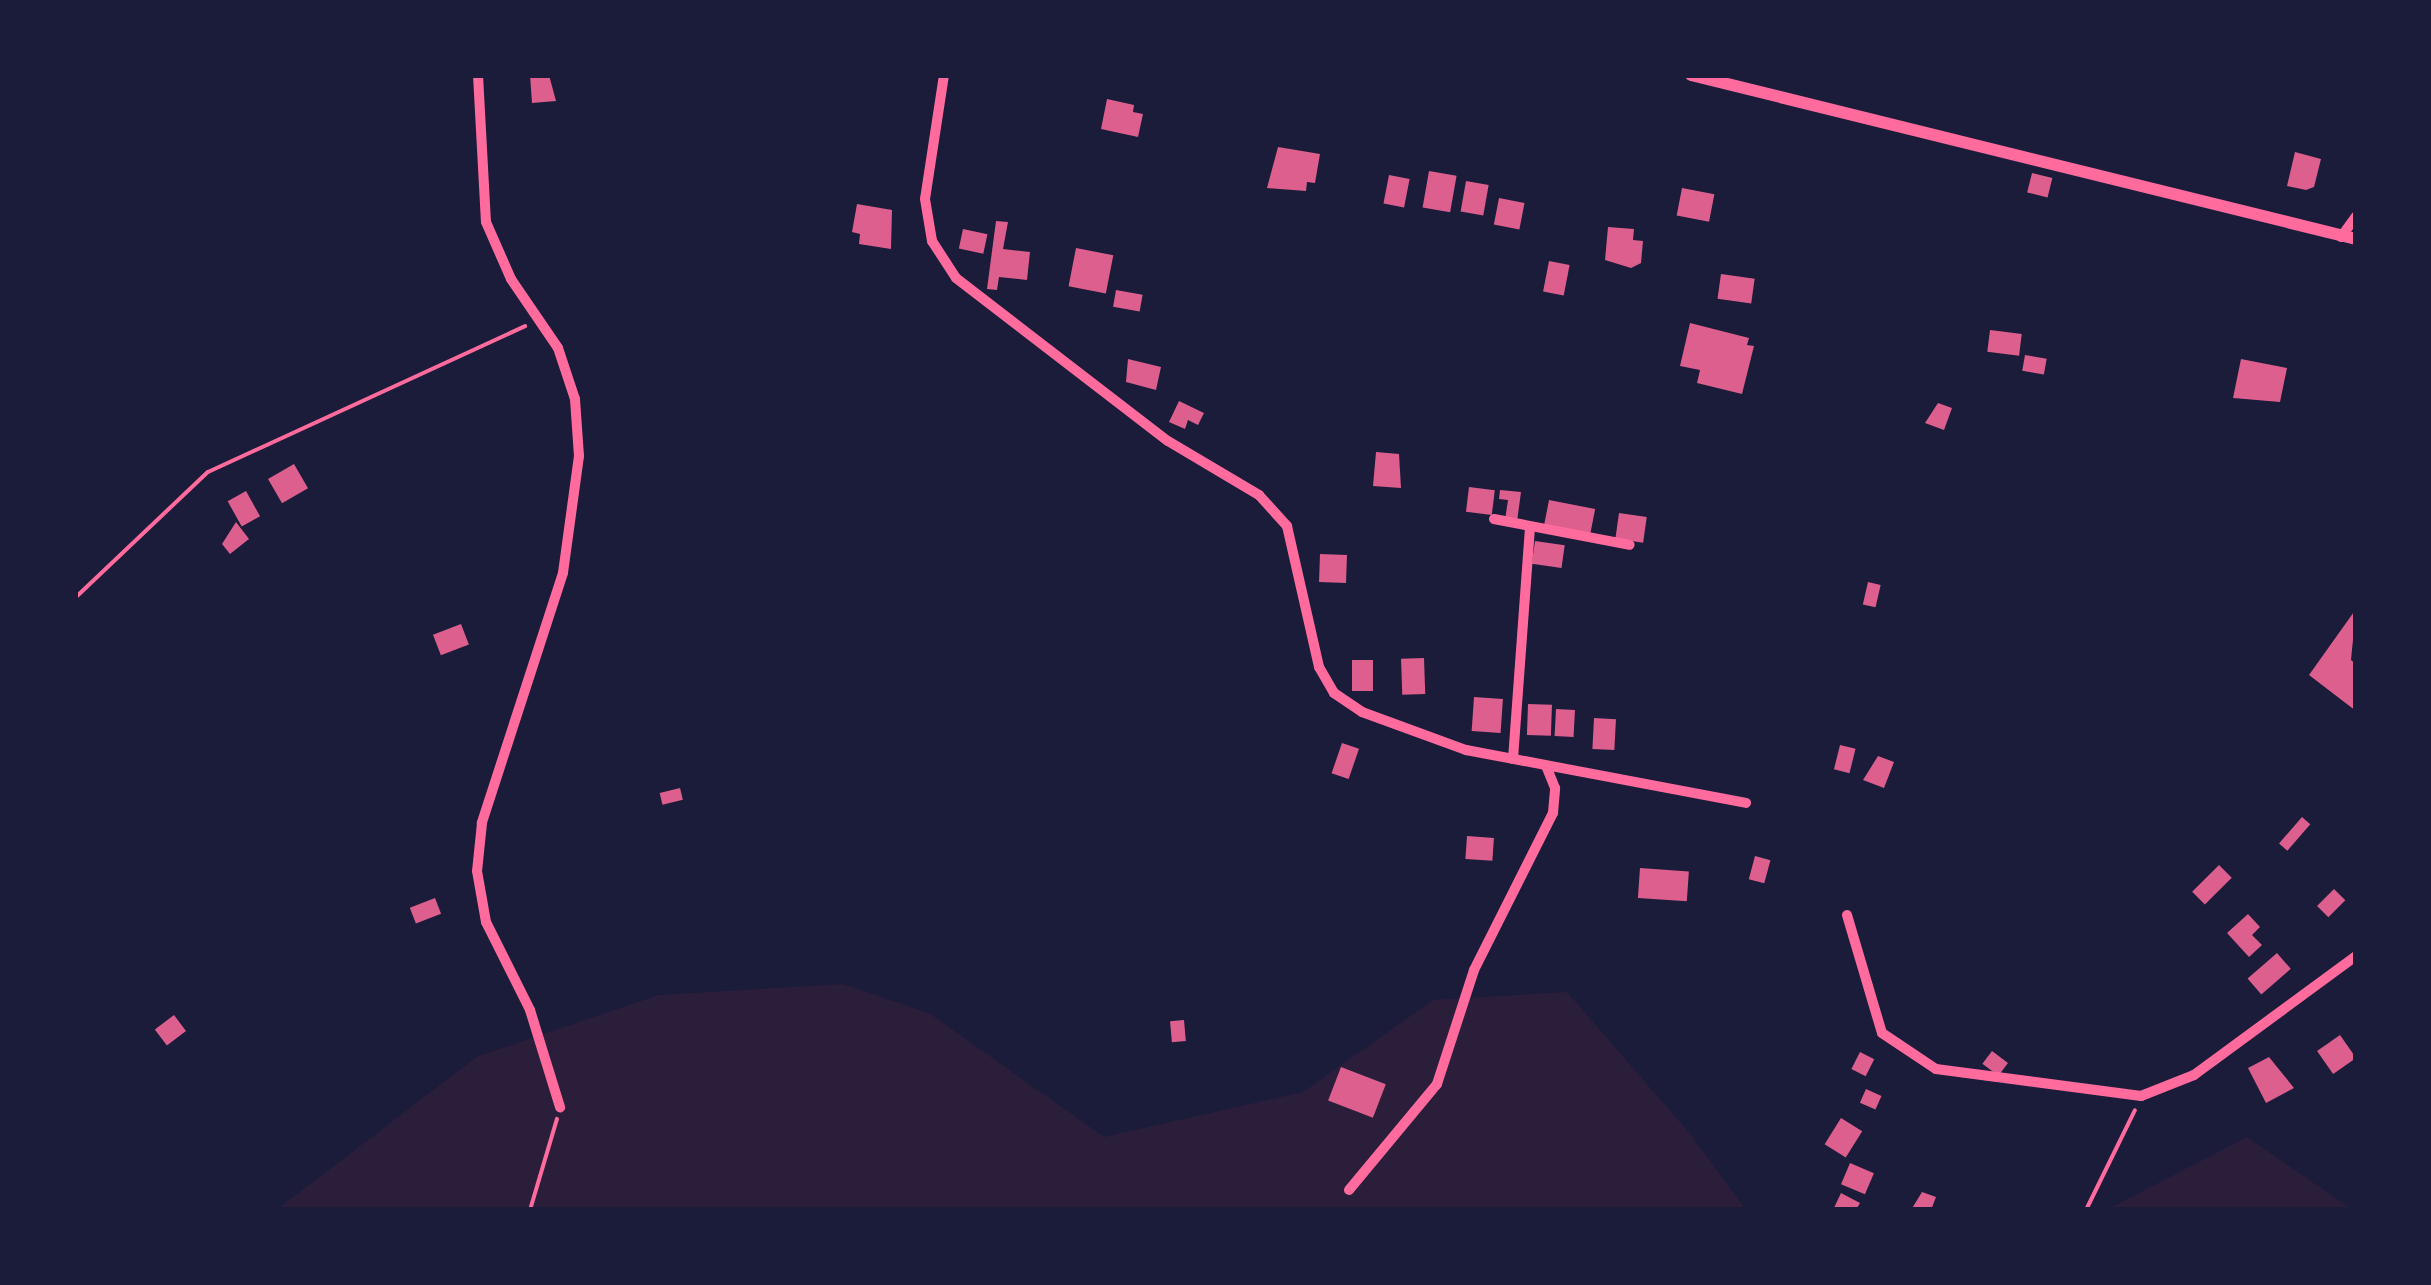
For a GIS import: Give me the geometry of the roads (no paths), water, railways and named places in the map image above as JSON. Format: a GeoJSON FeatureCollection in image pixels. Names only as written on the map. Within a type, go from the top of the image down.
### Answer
{"type":"FeatureCollection","features":[{"type":"Feature","properties":{"kind":"street"},"geometry":{"type":"LineString","coordinates":[[478,75],[486,222],[511,279],[558,348],[575,400],[579,456],[563,573],[482,823],[478,871],[486,922],[542,1039],[560,1106]]}},
{"type":"Feature","properties":{"kind":"street"},"geometry":{"type":"LineString","coordinates":[[944,75],[925,199],[932,241],[956,278],[1168,441],[1259,496],[1287,526],[1319,667],[1334,692],[1362,712],[1466,750],[1746,803]]}},
{"type":"Feature","properties":{"kind":"street"},"geometry":{"type":"LineString","coordinates":[[1692,75],[2349,238],[2356,216]]}},
{"type":"Feature","properties":{"kind":"street"},"geometry":{"type":"LineString","coordinates":[[1494,519],[1530,530],[1630,545]]}},
{"type":"Feature","properties":{"kind":"street"},"geometry":{"type":"LineString","coordinates":[[1513,759],[1530,530]]}},
{"type":"Feature","properties":{"kind":"street"},"geometry":{"type":"LineString","coordinates":[[1349,1190],[1438,1084],[1474,970],[1553,814],[1555,788],[1545,765]]}},
{"type":"Feature","properties":{"kind":"street"},"geometry":{"type":"LineString","coordinates":[[1847,915],[1882,1033],[1936,1069],[2142,1096],[2194,1075],[2356,956]]}}]}
